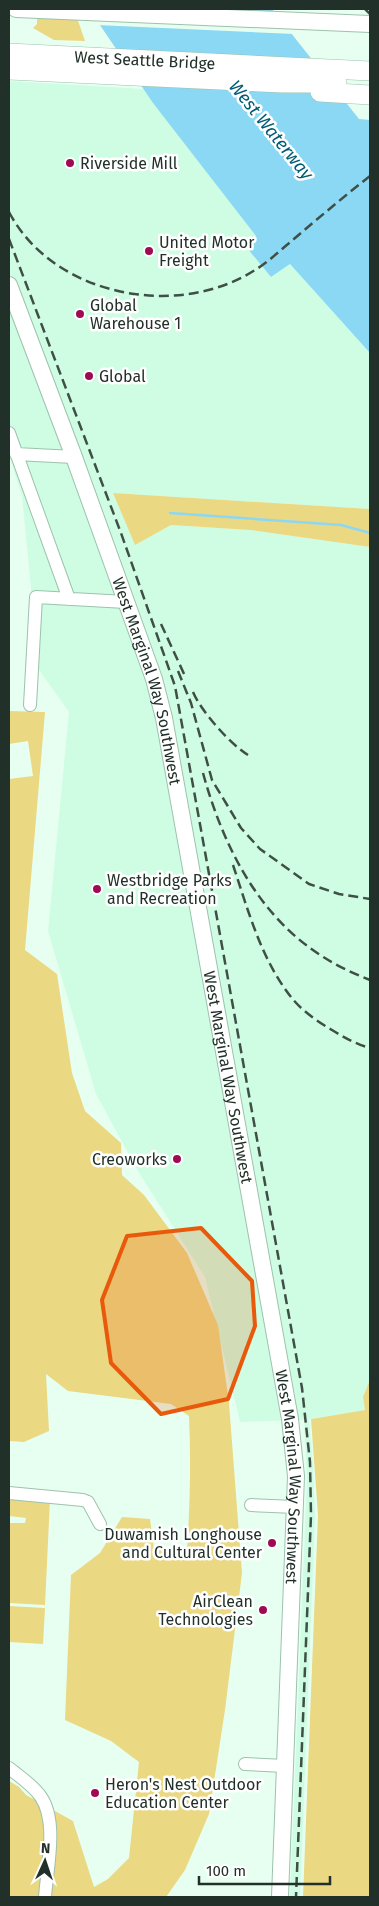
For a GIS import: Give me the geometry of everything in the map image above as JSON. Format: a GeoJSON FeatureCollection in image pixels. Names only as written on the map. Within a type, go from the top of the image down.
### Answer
{"type":"FeatureCollection","features":[{"type":"Feature","properties":{"kind":"highway","name":"West Seattle Bridge"},"geometry":{"type":"LineString","coordinates":[[9,53],[370,72]]}},
{"type":"Feature","properties":{"kind":"highway","name":"West Seattle Bridge"},"geometry":{"type":"LineString","coordinates":[[9,70],[282,83],[370,84]]}},
{"type":"Feature","properties":{"kind":"highway"},"geometry":{"type":"LineString","coordinates":[[282,83],[312,91],[370,95]]}},
{"type":"Feature","properties":{"kind":"main road"},"geometry":{"type":"LineString","coordinates":[[16,9],[370,24]]}},
{"type":"Feature","properties":{"kind":"main road","name":"West Marginal Way Southwest"},"geometry":{"type":"LineString","coordinates":[[9,285],[74,457],[154,679],[168,737],[290,1416],[295,1458],[295,1507],[280,1897]]}},
{"type":"Feature","properties":{"kind":"street"},"geometry":{"type":"LineString","coordinates":[[9,432],[69,598]]}},
{"type":"Feature","properties":{"kind":"street"},"geometry":{"type":"LineString","coordinates":[[16,454],[74,457]]}},
{"type":"Feature","properties":{"kind":"street"},"geometry":{"type":"LineString","coordinates":[[30,705],[36,596],[126,602]]}},
{"type":"Feature","properties":{"kind":"street"},"geometry":{"type":"LineString","coordinates":[[9,1493],[83,1500],[88,1502],[100,1524]]}},
{"type":"Feature","properties":{"kind":"street"},"geometry":{"type":"LineString","coordinates":[[251,1505],[295,1507]]}},
{"type":"Feature","properties":{"kind":"street"},"geometry":{"type":"LineString","coordinates":[[245,1764],[285,1766]]}},
{"type":"Feature","properties":{"kind":"street"},"geometry":{"type":"LineString","coordinates":[[9,1768],[41,1796],[50,1814],[51,1826],[45,1897]]}},
{"type":"Feature","properties":{"kind":"highlighted area"},"geometry":{"type":"Polygon","coordinates":[[[201,1228],[252,1281],[255,1326],[228,1399],[161,1414],[111,1363],[102,1300],[127,1236],[201,1228]]]}},
{"type":"Feature","properties":{"kind":"shaded area"},"geometry":{"type":"Polygon","coordinates":[[[37,9],[74,9],[85,41],[54,40],[33,28],[37,24],[37,9]]]}},
{"type":"Feature","properties":{"kind":"shaded area"},"geometry":{"type":"Polygon","coordinates":[[[9,81],[144,89],[256,236],[246,248],[271,277],[290,264],[370,353],[370,509],[113,493],[135,545],[171,525],[250,530],[370,547],[370,1380],[363,1397],[365,1410],[309,1419],[315,1517],[300,1897],[290,1897],[307,1477],[304,1420],[240,1422],[205,1277],[138,1171],[96,1094],[48,931],[69,712],[39,670],[22,496],[9,455],[9,81]]]}},
{"type":"Feature","properties":{"kind":"shaded area"},"geometry":{"type":"Polygon","coordinates":[[[113,493],[370,509],[370,547],[250,530],[171,525],[135,545],[113,493]]]}},
{"type":"Feature","properties":{"kind":"shaded area"},"geometry":{"type":"Polygon","coordinates":[[[9,711],[45,712],[25,950],[57,974],[72,1073],[85,1111],[121,1143],[122,1175],[144,1195],[187,1253],[218,1325],[229,1403],[242,1573],[225,1710],[209,1814],[185,1870],[166,1897],[9,1897],[9,1781],[19,1787],[26,1795],[73,1821],[94,1887],[108,1879],[129,1858],[139,1762],[111,1741],[65,1720],[71,1575],[100,1553],[122,1517],[150,1519],[154,1549],[187,1550],[190,1467],[189,1416],[171,1404],[68,1391],[46,1374],[49,1431],[24,1442],[9,1441],[9,779],[33,776],[28,741],[9,744],[9,711]]]}},
{"type":"Feature","properties":{"kind":"shaded area"},"geometry":{"type":"Polygon","coordinates":[[[370,1380],[370,1897],[303,1897],[318,1515],[311,1419],[365,1410],[363,1397],[370,1380]]]}},
{"type":"Feature","properties":{"kind":"shaded area"},"geometry":{"type":"Polygon","coordinates":[[[9,1498],[50,1500],[45,1605],[9,1603],[9,1523],[25,1523],[26,1518],[9,1516],[9,1498]]]}},
{"type":"Feature","properties":{"kind":"shaded area"},"geometry":{"type":"Polygon","coordinates":[[[9,1606],[45,1608],[43,1644],[9,1642],[9,1606]]]}},
{"type":"Feature","properties":{"kind":"water","name":"West Waterway"},"geometry":{"type":"Polygon","coordinates":[[[89,9],[272,9],[359,119],[370,120],[370,353],[290,264],[271,277],[246,247],[256,236],[153,103],[89,9]]]}},
{"type":"Feature","properties":{"kind":"pier"},"geometry":{"type":"Polygon","coordinates":[[[87,10],[278,12],[295,34],[97,25],[87,10]]]}},
{"type":"Feature","properties":{"kind":"waterway"},"geometry":{"type":"LineString","coordinates":[[170,513],[341,525],[370,533]]}},
{"type":"Feature","properties":{"kind":"railway"},"geometry":{"type":"LineString","coordinates":[[365,9],[370,14]]}},
{"type":"Feature","properties":{"kind":"railway"},"geometry":{"type":"LineString","coordinates":[[9,212],[29,241],[55,264],[86,280],[119,291],[154,296],[190,294],[224,285],[255,270],[370,176]]}},
{"type":"Feature","properties":{"kind":"railway"},"geometry":{"type":"LineString","coordinates":[[9,239],[121,533],[175,686],[302,1388],[310,1462],[311,1515],[296,1897]]}},
{"type":"Feature","properties":{"kind":"railway"},"geometry":{"type":"LineString","coordinates":[[161,624],[185,676]]}},
{"type":"Feature","properties":{"kind":"railway"},"geometry":{"type":"LineString","coordinates":[[178,671],[191,703],[212,780],[241,828],[260,849],[309,884],[339,894],[370,899]]}},
{"type":"Feature","properties":{"kind":"railway"},"geometry":{"type":"LineString","coordinates":[[193,692],[202,708],[217,726],[248,755]]}},
{"type":"Feature","properties":{"kind":"railway"},"geometry":{"type":"LineString","coordinates":[[203,773],[221,827],[233,853],[263,901],[302,942],[325,958],[370,980]]}},
{"type":"Feature","properties":{"kind":"railway"},"geometry":{"type":"LineString","coordinates":[[233,865],[263,950],[271,967],[291,997],[305,1011],[341,1036],[370,1048]]}},
{"type":"Feature","properties":{"kind":"place","name":"Riverside Mill"},"geometry":{"type":"Point","coordinates":[70,163]}},
{"type":"Feature","properties":{"kind":"place","name":"United Motor Freight"},"geometry":{"type":"Point","coordinates":[149,251]}},
{"type":"Feature","properties":{"kind":"place","name":"Global Warehouse 1"},"geometry":{"type":"Point","coordinates":[80,314]}},
{"type":"Feature","properties":{"kind":"place","name":"Global"},"geometry":{"type":"Point","coordinates":[89,376]}},
{"type":"Feature","properties":{"kind":"place","name":"Westbridge Parks and Recreation"},"geometry":{"type":"Point","coordinates":[97,889]}},
{"type":"Feature","properties":{"kind":"place","name":"Creoworks"},"geometry":{"type":"Point","coordinates":[177,1159]}},
{"type":"Feature","properties":{"kind":"place","name":"Duwamish Longhouse and Cultural Center"},"geometry":{"type":"Point","coordinates":[272,1543]}},
{"type":"Feature","properties":{"kind":"place","name":"AirClean Technologies"},"geometry":{"type":"Point","coordinates":[263,1610]}},
{"type":"Feature","properties":{"kind":"place","name":"Heron's Nest Outdoor Education Center"},"geometry":{"type":"Point","coordinates":[95,1793]}}]}
